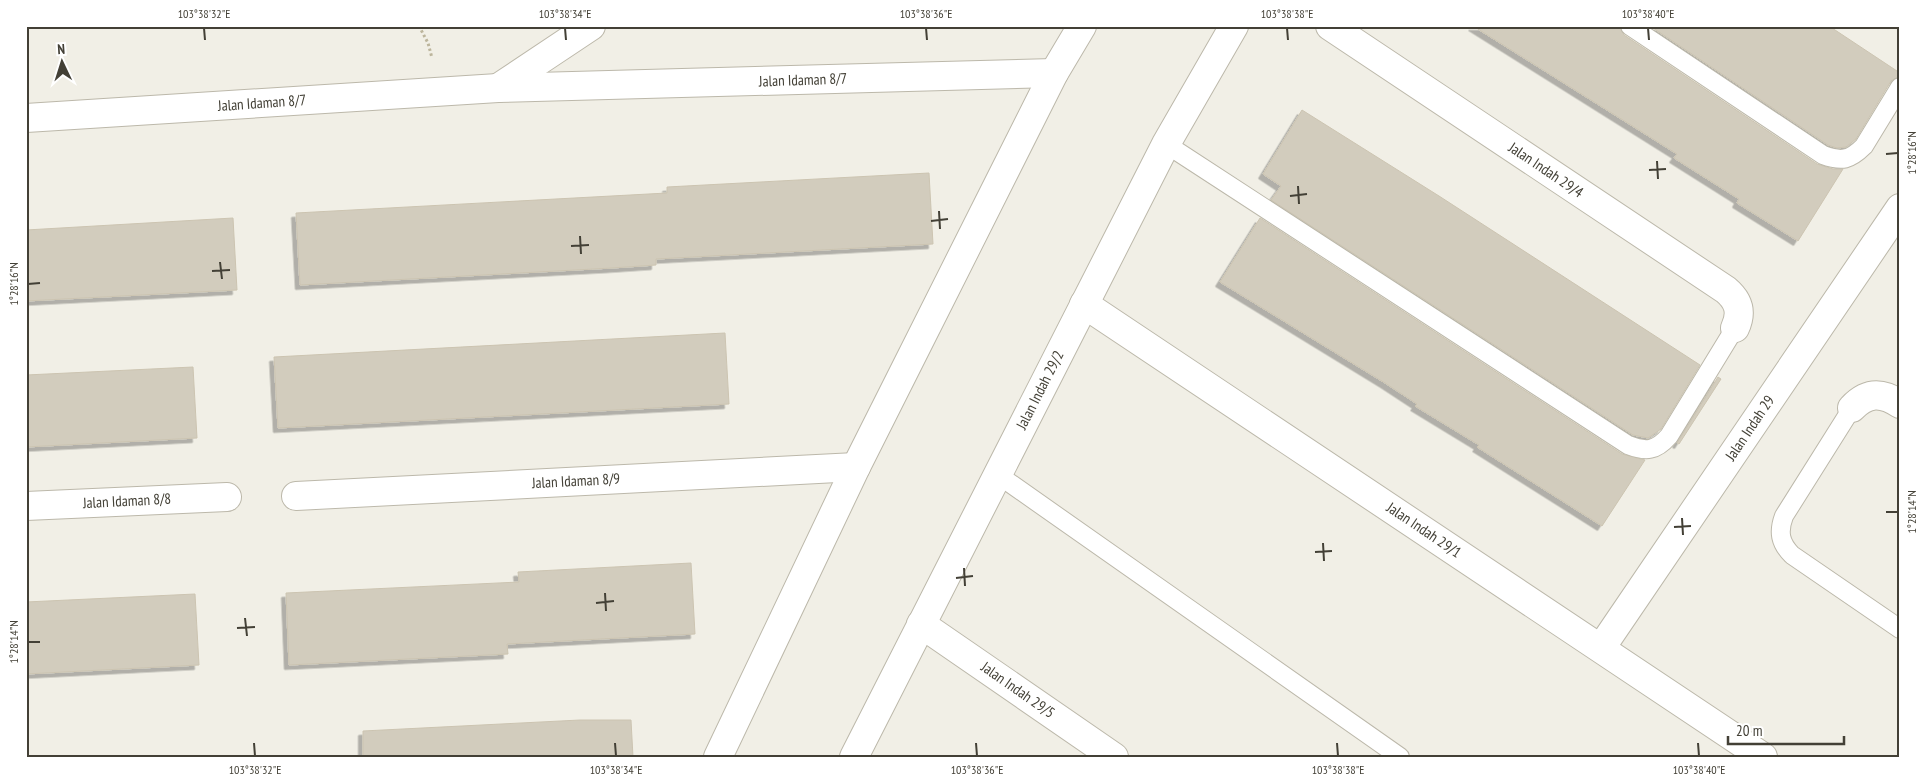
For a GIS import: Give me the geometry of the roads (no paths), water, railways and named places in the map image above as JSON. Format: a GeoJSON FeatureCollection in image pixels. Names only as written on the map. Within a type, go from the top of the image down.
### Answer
{"type":"FeatureCollection","features":[{"type":"Feature","properties":{"kind":"street"},"geometry":{"type":"LineString","coordinates":[[498,88],[591,26]]}},
{"type":"Feature","properties":{"kind":"street"},"geometry":{"type":"LineString","coordinates":[[718,757],[856,467],[1054,73],[1082,26]]}},
{"type":"Feature","properties":{"kind":"street","name":"Jalan Indah 29/2"},"geometry":{"type":"LineString","coordinates":[[854,757],[1166,144],[1234,26]]}},
{"type":"Feature","properties":{"kind":"street","name":"Jalan Indah 29/4"},"geometry":{"type":"LineString","coordinates":[[1330,26],[1726,290],[1734,297],[1738,308],[1739,318],[1735,328]]}},
{"type":"Feature","properties":{"kind":"street","name":"Jalan Idaman 8/7"},"geometry":{"type":"LineString","coordinates":[[26,118],[498,88],[1054,73]]}},
{"type":"Feature","properties":{"kind":"street","name":"Jalan Indah 29"},"geometry":{"type":"LineString","coordinates":[[1601,648],[1900,208]]}},
{"type":"Feature","properties":{"kind":"street","name":"Jalan Indah 29/1"},"geometry":{"type":"LineString","coordinates":[[1084,304],[1763,757]]}},
{"type":"Feature","properties":{"kind":"street"},"geometry":{"type":"LineString","coordinates":[[1852,408],[1860,400],[1871,396],[1882,396],[1900,404]]}},
{"type":"Feature","properties":{"kind":"street","name":"Jalan Idaman 8/9"},"geometry":{"type":"LineString","coordinates":[[296,496],[856,467]]}},
{"type":"Feature","properties":{"kind":"street","name":"Jalan Idaman 8/8"},"geometry":{"type":"LineString","coordinates":[[26,506],[227,496]]}},
{"type":"Feature","properties":{"kind":"street","name":"Jalan Indah 29/5"},"geometry":{"type":"LineString","coordinates":[[921,624],[1114,757]]}},
{"type":"Feature","properties":{"kind":"lane"},"geometry":{"type":"LineString","coordinates":[[1630,26],[1823,155],[1834,160],[1846,159],[1856,154],[1864,146],[1900,87]]}},
{"type":"Feature","properties":{"kind":"lane"},"geometry":{"type":"LineString","coordinates":[[1166,144],[1628,445],[1639,449],[1650,449],[1661,445],[1669,436],[1735,328]]}},
{"type":"Feature","properties":{"kind":"lane"},"geometry":{"type":"LineString","coordinates":[[1852,408],[1784,516],[1780,526],[1781,537],[1784,547],[1792,555],[1900,629]]}},
{"type":"Feature","properties":{"kind":"lane"},"geometry":{"type":"LineString","coordinates":[[997,474],[1400,757]]}}]}
